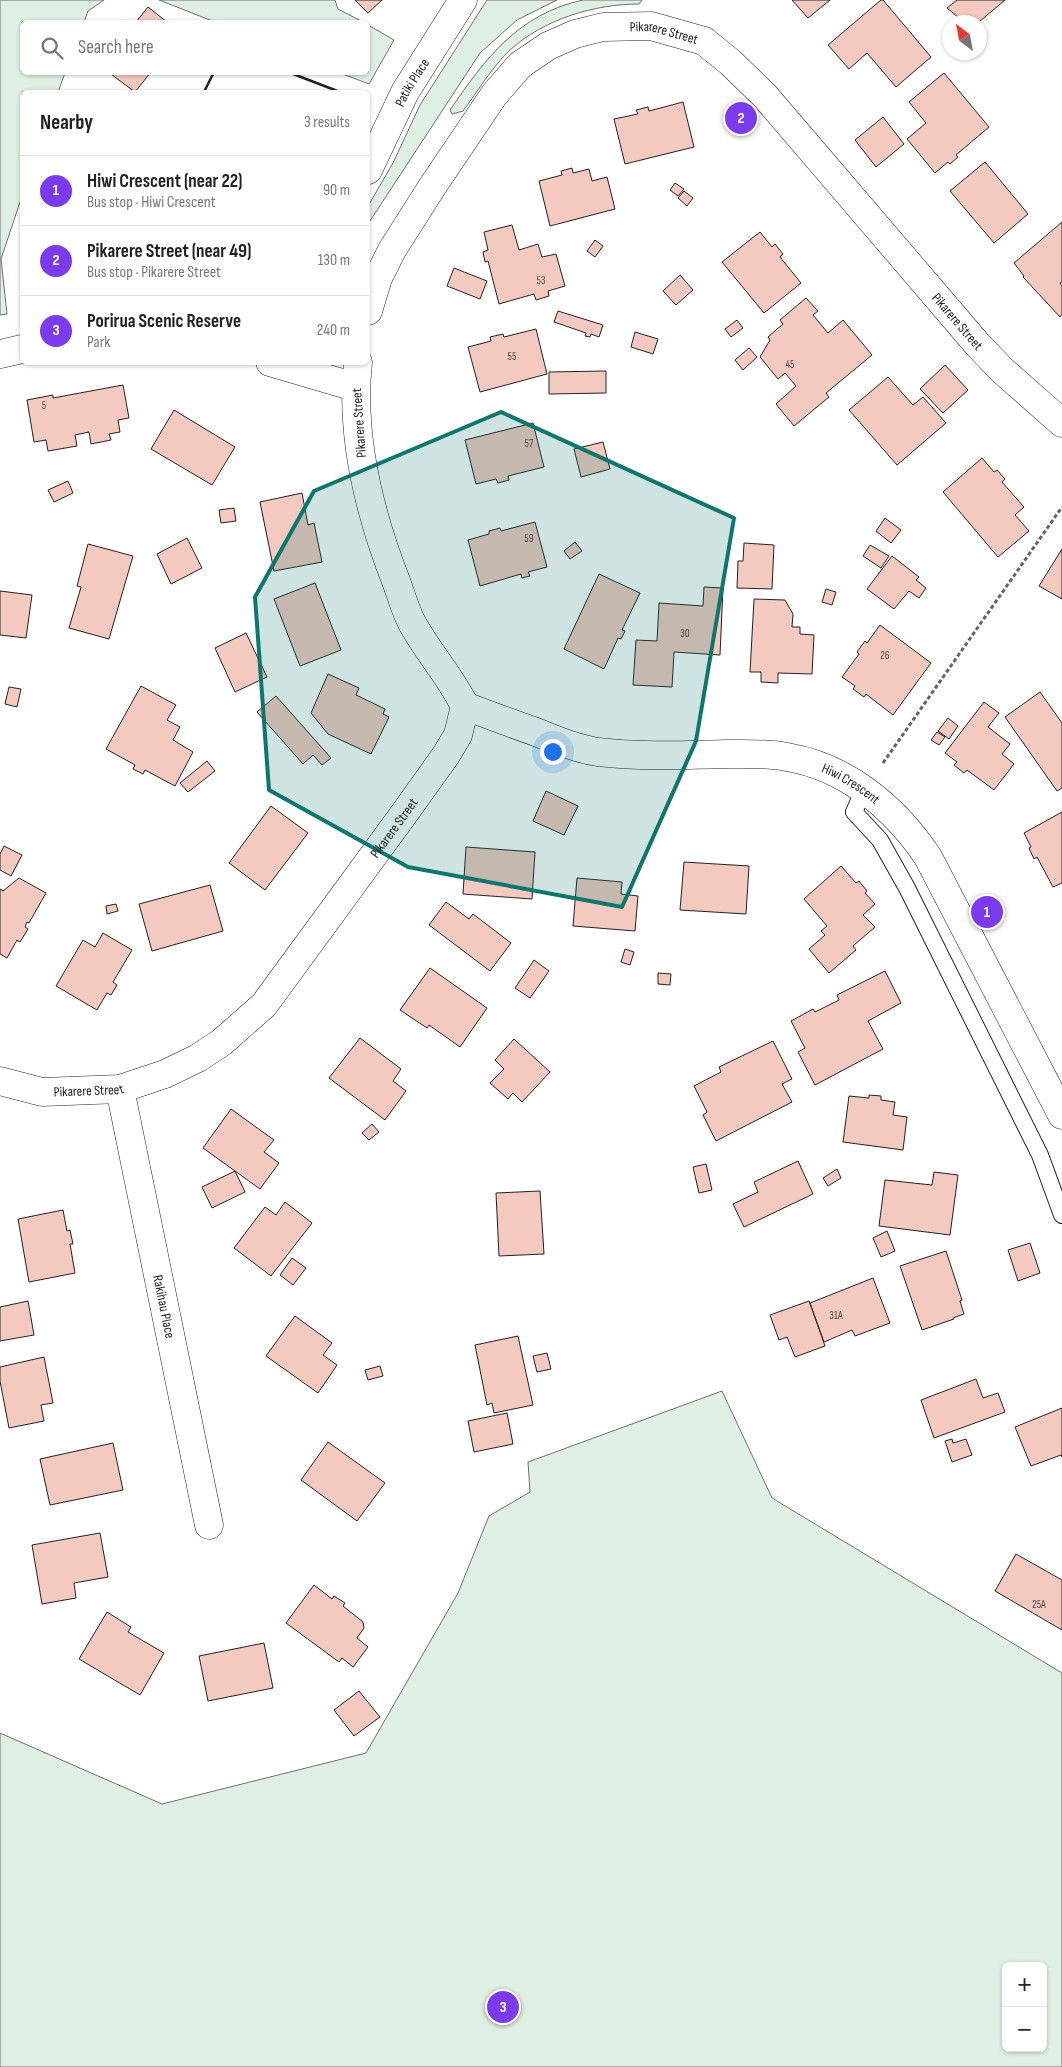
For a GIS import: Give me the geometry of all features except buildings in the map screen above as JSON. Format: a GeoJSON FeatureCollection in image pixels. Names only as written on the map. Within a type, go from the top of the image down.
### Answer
{"type":"FeatureCollection","features":[{"type":"Feature","properties":{"kind":"street","name":"Patiki Place"},"geometry":{"type":"LineString","coordinates":[[370,166],[405,92],[463,0]]}},
{"type":"Feature","properties":{"kind":"street","name":"Pikarere Street"},"geometry":{"type":"LineString","coordinates":[[370,304],[378,278],[392,250],[489,102],[520,65],[548,46],[575,34],[603,27],[652,26],[704,41],[730,62],[765,96],[978,345],[1002,370],[1062,423]]}},
{"type":"Feature","properties":{"kind":"street"},"geometry":{"type":"LineString","coordinates":[[0,354],[20,349]]}},
{"type":"Feature","properties":{"kind":"street"},"geometry":{"type":"LineString","coordinates":[[290,365],[356,375]]}},
{"type":"Feature","properties":{"kind":"street","name":"Pikarere Street"},"geometry":{"type":"LineString","coordinates":[[0,1081],[42,1092],[120,1089],[165,1074],[198,1058],[222,1042],[264,1005],[446,755],[458,735],[465,706],[453,681],[412,621],[379,539],[358,445],[356,375]]}},
{"type":"Feature","properties":{"kind":"street","name":"Hiwi Crescent"},"geometry":{"type":"LineString","coordinates":[[465,706],[548,737],[596,751],[629,755],[761,754],[788,757],[832,771],[864,789],[891,811],[912,833],[928,857],[1062,1115]]}},
{"type":"Feature","properties":{"kind":"street","name":"Rakihau Place"},"geometry":{"type":"LineString","coordinates":[[120,1089],[209,1525]]}},
{"type":"Feature","properties":{"kind":"lane"},"geometry":{"type":"LineString","coordinates":[[864,789],[854,812],[880,840],[907,888],[1040,1154],[1062,1214]]}},
{"type":"Feature","properties":{"kind":"path"},"geometry":{"type":"LineString","coordinates":[[883,763],[1062,508]]}},
{"type":"Feature","properties":{"kind":"highlighted area"},"geometry":{"type":"Polygon","coordinates":[[[501,412],[734,518],[696,741],[622,907],[408,867],[269,790],[255,597],[314,491],[501,412]]]}},
{"type":"Feature","properties":{"kind":"green space"},"geometry":{"type":"Polygon","coordinates":[[[0,0],[104,0],[88,11],[85,20],[20,20],[20,75],[64,75],[59,90],[20,90],[20,202],[1,259],[7,314],[0,315],[0,0]]]}},
{"type":"Feature","properties":{"kind":"green space"},"geometry":{"type":"Polygon","coordinates":[[[159,0],[335,0],[338,9],[359,20],[210,20],[159,0]]]}},
{"type":"Feature","properties":{"kind":"green space"},"geometry":{"type":"Polygon","coordinates":[[[487,0],[557,0],[517,20],[480,53],[370,221],[370,203],[393,163],[420,105],[487,0]]]}},
{"type":"Feature","properties":{"kind":"green space"},"geometry":{"type":"Polygon","coordinates":[[[583,0],[642,0],[639,4],[588,10],[571,15],[538,30],[503,57],[463,111],[452,114],[450,110],[476,73],[505,41],[540,16],[583,0]]]}},
{"type":"Feature","properties":{"kind":"green space"},"geometry":{"type":"Polygon","coordinates":[[[370,26],[394,40],[369,84],[345,75],[370,75],[370,26]]]}},
{"type":"Feature","properties":{"kind":"green space"},"geometry":{"type":"Polygon","coordinates":[[[722,1391],[772,1498],[1062,1673],[1062,2067],[0,2067],[0,1733],[162,1804],[366,1753],[458,1593],[489,1516],[530,1492],[528,1462],[722,1391]]]}},
{"type":"Feature","properties":{"kind":"wall"},"geometry":{"type":"LineString","coordinates":[[205,90],[212,75]]}},
{"type":"Feature","properties":{"kind":"wall"},"geometry":{"type":"LineString","coordinates":[[296,75],[335,90]]}},
{"type":"Feature","properties":{"kind":"place","name":"Pikarere Street (near 49)"},"geometry":{"type":"Point","coordinates":[741,118]}},
{"type":"Feature","properties":{"kind":"place","name":"Hiwi Crescent (near 22)"},"geometry":{"type":"Point","coordinates":[987,912]}},
{"type":"Feature","properties":{"kind":"place","name":"Porirua Scenic Reserve"},"geometry":{"type":"Point","coordinates":[503,2007]}}]}
